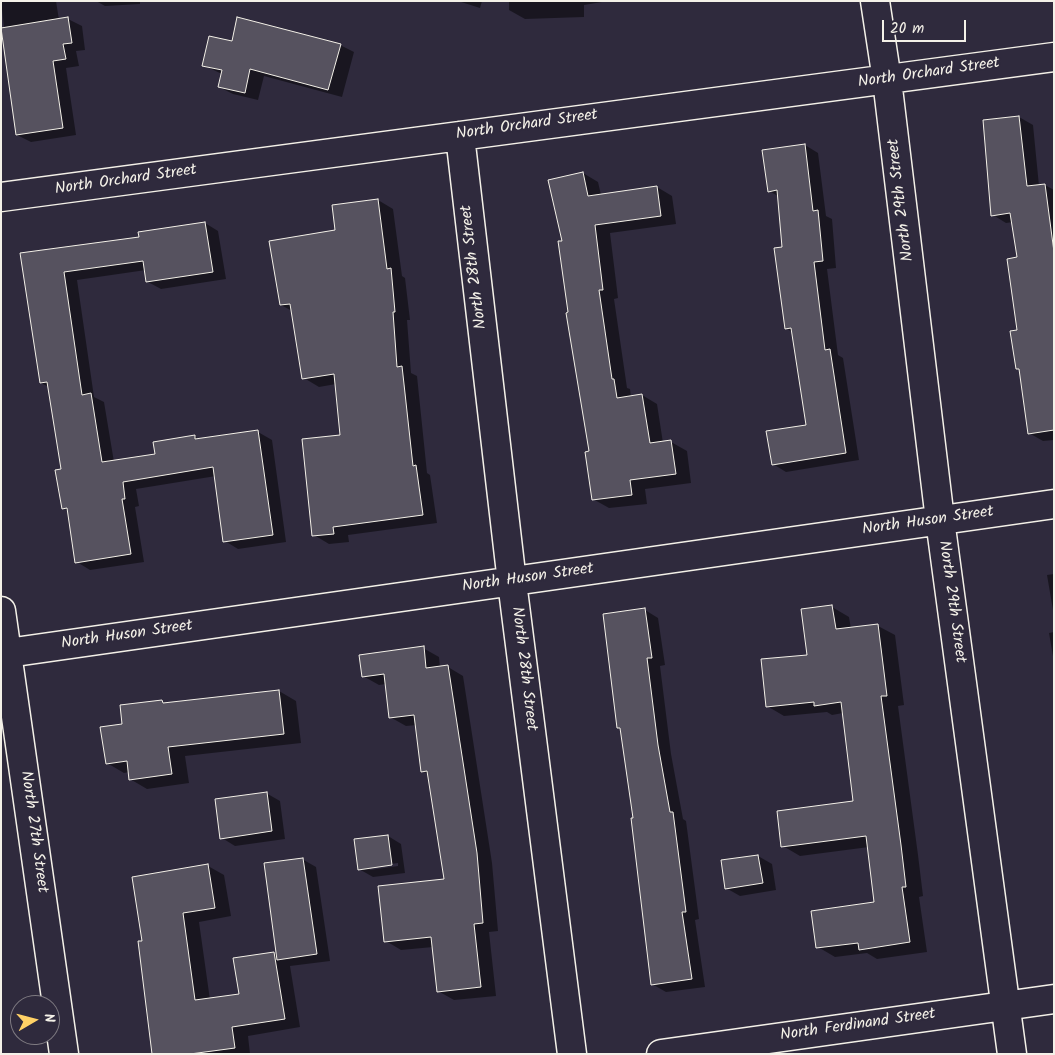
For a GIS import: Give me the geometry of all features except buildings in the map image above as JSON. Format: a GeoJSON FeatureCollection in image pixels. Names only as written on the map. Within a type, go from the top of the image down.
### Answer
{"type":"FeatureCollection","features":[{"type":"Feature","properties":{"kind":"street","name":"North 29th Street"},"geometry":{"type":"LineString","coordinates":[[875,1],[887,80],[940,520],[1012,1054]]}},
{"type":"Feature","properties":{"kind":"street","name":"North Orchard Street"},"geometry":{"type":"LineString","coordinates":[[1,197],[677,105],[887,80],[1054,57]]}},
{"type":"Feature","properties":{"kind":"street","name":"North 28th Street"},"geometry":{"type":"LineString","coordinates":[[460,136],[512,582],[572,1054]]}},
{"type":"Feature","properties":{"kind":"street","name":"North Huson Street"},"geometry":{"type":"LineString","coordinates":[[4,654],[1054,504]]}},
{"type":"Feature","properties":{"kind":"street","name":"North 27th Street"},"geometry":{"type":"LineString","coordinates":[[1,611],[4,654],[64,1054]]}},
{"type":"Feature","properties":{"kind":"street","name":"North Ferdinand Street"},"geometry":{"type":"LineString","coordinates":[[661,1054],[1054,999]]}}]}
